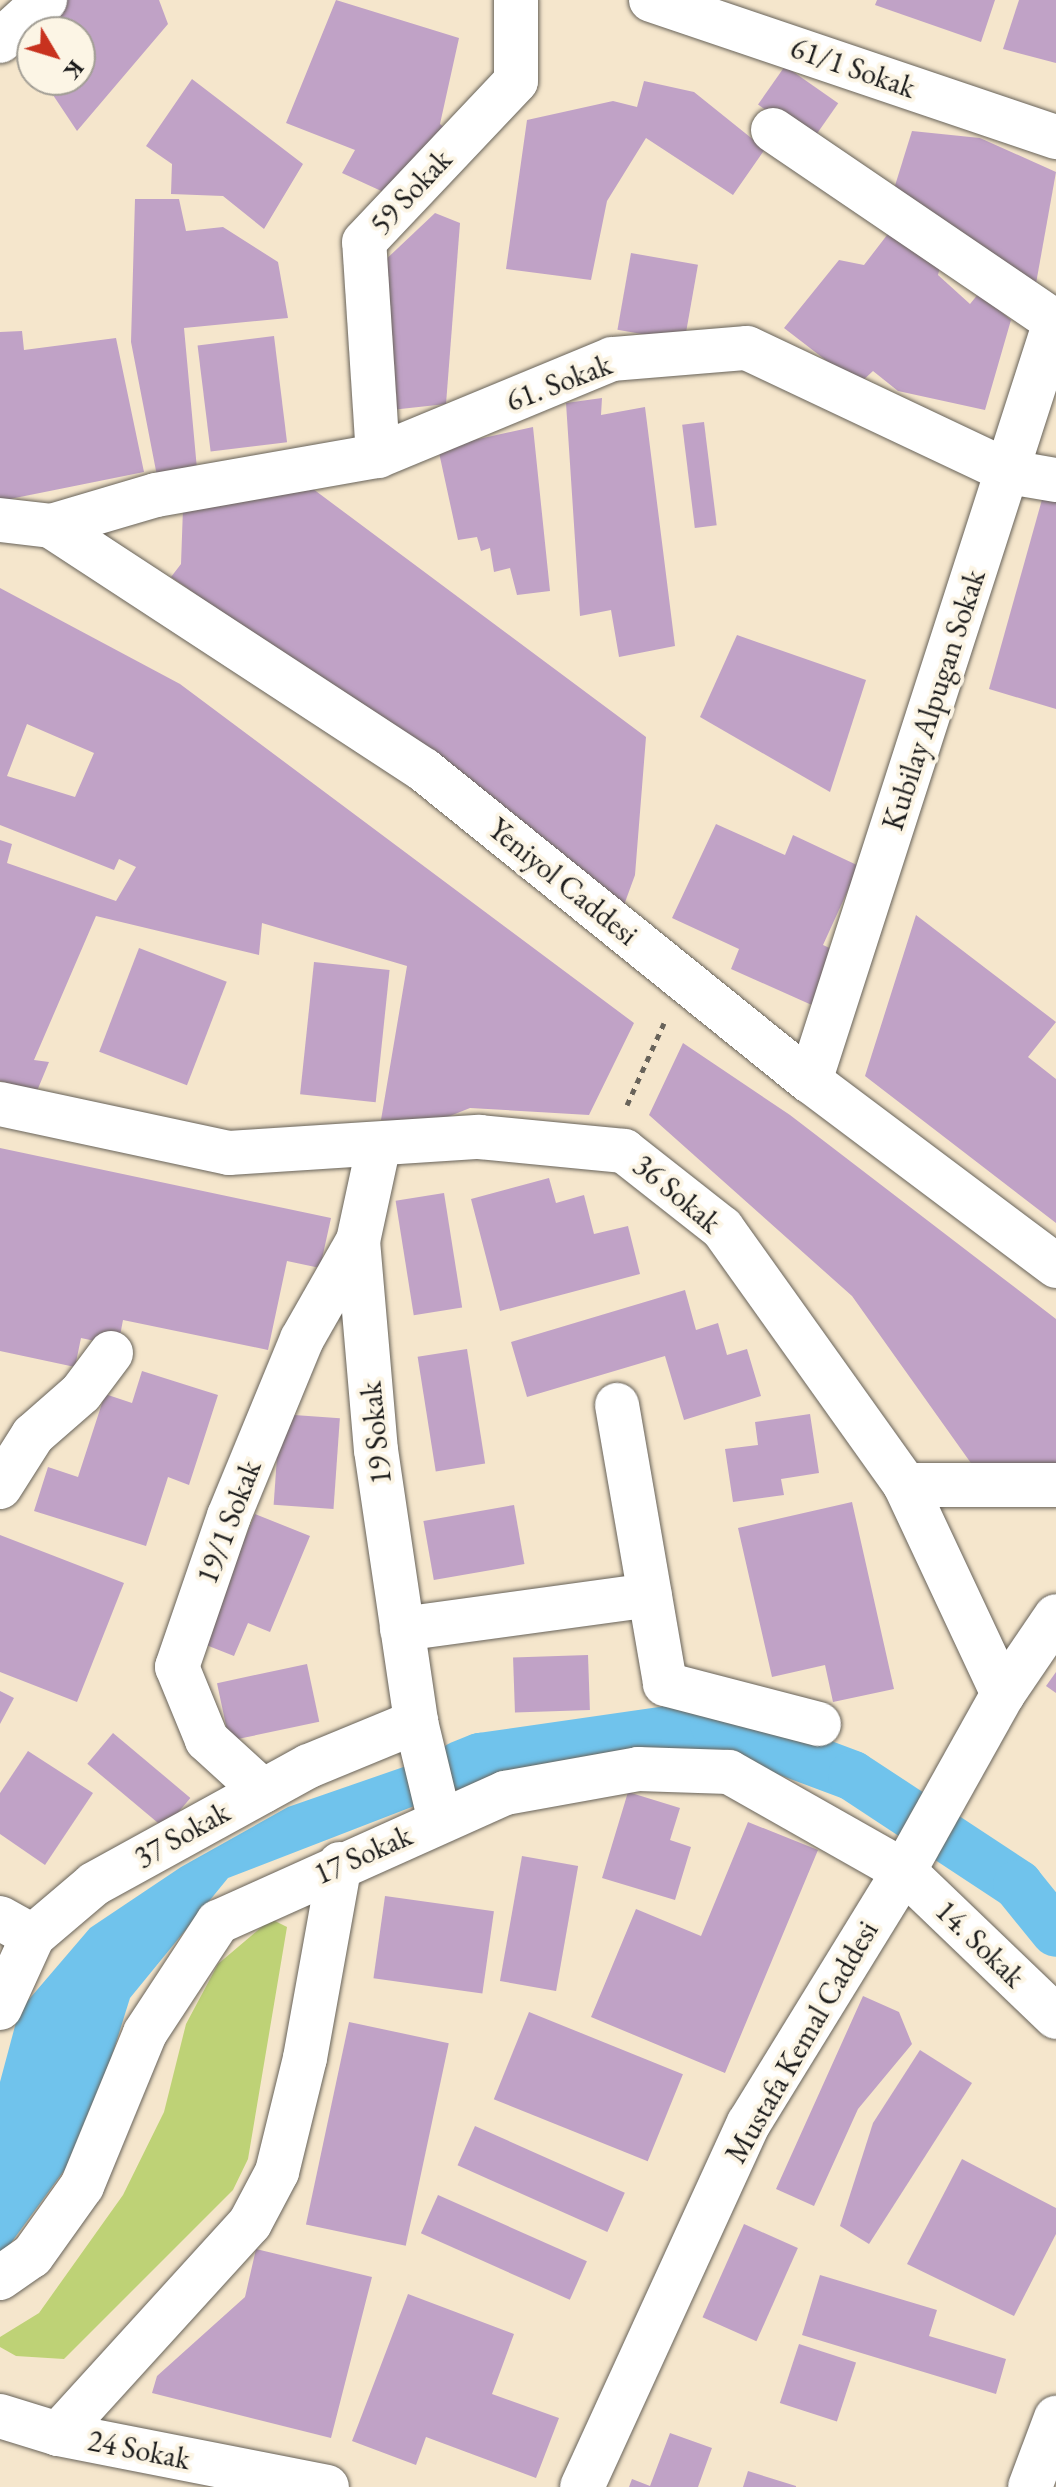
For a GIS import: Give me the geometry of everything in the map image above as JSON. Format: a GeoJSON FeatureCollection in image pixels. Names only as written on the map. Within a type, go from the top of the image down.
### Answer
{"type":"FeatureCollection","features":[{"type":"Feature","properties":{"kind":"street"},"geometry":{"type":"LineString","coordinates":[[0,41],[45,0]]}},
{"type":"Feature","properties":{"kind":"street","name":"59 Sokak"},"geometry":{"type":"LineString","coordinates":[[378,456],[364,242],[516,81],[516,0]]}},
{"type":"Feature","properties":{"kind":"street","name":"61/1 Sokak"},"geometry":{"type":"LineString","coordinates":[[651,0],[1056,137]]}},
{"type":"Feature","properties":{"kind":"street"},"geometry":{"type":"LineString","coordinates":[[773,130],[1055,320]]}},
{"type":"Feature","properties":{"kind":"street","name":"Kubilay Alpugan Sokak"},"geometry":{"type":"LineString","coordinates":[[810,1081],[1009,472],[1055,320]]}},
{"type":"Feature","properties":{"kind":"street","name":"61. Sokak"},"geometry":{"type":"LineString","coordinates":[[51,526],[156,495],[378,456],[612,359],[747,348],[1009,472],[1056,480]]}},
{"type":"Feature","properties":{"kind":"street"},"geometry":{"type":"LineString","coordinates":[[0,520],[51,526]]}},
{"type":"Feature","properties":{"kind":"street","name":"Yeniyol Caddesi"},"geometry":{"type":"LineString","coordinates":[[51,526],[424,770],[810,1081],[1056,1266]]}},
{"type":"Feature","properties":{"kind":"street","name":"36 Sokak"},"geometry":{"type":"LineString","coordinates":[[1,1107],[229,1153],[479,1137],[624,1151],[722,1228],[905,1485],[1003,1694]]}},
{"type":"Feature","properties":{"kind":"street","name":"19 Sokak"},"geometry":{"type":"LineString","coordinates":[[379,1144],[358,1241],[376,1450],[416,1722],[440,1821]]}},
{"type":"Feature","properties":{"kind":"street","name":"19/1 Sokak"},"geometry":{"type":"LineString","coordinates":[[263,1791],[207,1740],[177,1667],[229,1516],[302,1339],[358,1241]]}},
{"type":"Feature","properties":{"kind":"street"},"geometry":{"type":"LineString","coordinates":[[0,1487],[33,1435],[81,1393],[111,1353]]}},
{"type":"Feature","properties":{"kind":"street"},"geometry":{"type":"LineString","coordinates":[[617,1405],[665,1684],[819,1724]]}},
{"type":"Feature","properties":{"kind":"street"},"geometry":{"type":"LineString","coordinates":[[905,1485],[1056,1485]]}},
{"type":"Feature","properties":{"kind":"street"},"geometry":{"type":"LineString","coordinates":[[402,1629],[650,1595]]}},
{"type":"Feature","properties":{"kind":"street","name":"Mustafa Kemal Caddesi"},"geometry":{"type":"LineString","coordinates":[[582,2487],[749,2123],[904,1871],[1003,1694],[1056,1616]]}},
{"type":"Feature","properties":{"kind":"street","name":"37 Sokak"},"geometry":{"type":"LineString","coordinates":[[0,2008],[17,1927],[263,1791],[416,1722]]}},
{"type":"Feature","properties":{"kind":"street","name":"17 Sokak"},"geometry":{"type":"LineString","coordinates":[[0,2278],[32,2256],[82,2186],[145,2033],[218,1922],[340,1864],[505,1793],[638,1769],[729,1772],[904,1871]]}},
{"type":"Feature","properties":{"kind":"street"},"geometry":{"type":"LineString","coordinates":[[58,2434],[250,2223],[277,2172],[305,2058],[340,1864]]}},
{"type":"Feature","properties":{"kind":"street","name":"14. Sokak"},"geometry":{"type":"LineString","coordinates":[[904,1871],[1056,2017]]}},
{"type":"Feature","properties":{"kind":"street","name":"24 Sokak"},"geometry":{"type":"LineString","coordinates":[[0,2416],[58,2434],[327,2487]]}},
{"type":"Feature","properties":{"kind":"street"},"geometry":{"type":"LineString","coordinates":[[1030,2487],[1056,2418]]}},
{"type":"Feature","properties":{"kind":"path"},"geometry":{"type":"LineString","coordinates":[[607,1149],[684,980]]}},
{"type":"Feature","properties":{"kind":"green space"},"geometry":{"type":"Polygon","coordinates":[[[271,1919],[287,1927],[248,2159],[233,2190],[64,2359],[16,2356],[0,2347],[0,2337],[39,2313],[123,2195],[164,2112],[186,2024],[218,1964],[271,1919]]]}},
{"type":"Feature","properties":{"kind":"water"},"geometry":{"type":"Polygon","coordinates":[[[441,1754],[460,1766],[466,1786],[228,1878],[130,1998],[85,2142],[0,2258],[0,2082],[19,2011],[90,1928],[181,1867],[288,1807],[441,1754]]]}},
{"type":"Feature","properties":{"kind":"building"},"geometry":{"type":"Polygon","coordinates":[[[58,0],[159,0],[168,24],[77,131],[54,96],[96,96],[96,16],[46,16],[58,0]]]}},
{"type":"Feature","properties":{"kind":"building"},"geometry":{"type":"Polygon","coordinates":[[[336,0],[459,38],[440,124],[453,135],[390,195],[342,173],[355,150],[286,123],[336,0]]]}},
{"type":"Feature","properties":{"kind":"building"},"geometry":{"type":"Polygon","coordinates":[[[877,0],[995,0],[981,42],[875,5],[877,0]]]}},
{"type":"Feature","properties":{"kind":"building"},"geometry":{"type":"Polygon","coordinates":[[[1019,0],[1056,0],[1056,63],[1003,49],[1019,0]]]}},
{"type":"Feature","properties":{"kind":"building"},"geometry":{"type":"Polygon","coordinates":[[[785,66],[838,103],[811,142],[758,105],[785,66]]]}},
{"type":"Feature","properties":{"kind":"building"},"geometry":{"type":"Polygon","coordinates":[[[192,79],[303,164],[264,229],[223,196],[171,194],[172,164],[146,146],[192,79]]]}},
{"type":"Feature","properties":{"kind":"building"},"geometry":{"type":"Polygon","coordinates":[[[644,81],[694,92],[765,149],[733,195],[646,138],[607,201],[591,280],[506,269],[527,120],[613,101],[637,107],[644,81]]]}},
{"type":"Feature","properties":{"kind":"building"},"geometry":{"type":"Polygon","coordinates":[[[912,131],[980,138],[1056,172],[1035,289],[893,192],[912,131]]]}},
{"type":"Feature","properties":{"kind":"building"},"geometry":{"type":"Polygon","coordinates":[[[135,199],[179,199],[186,231],[223,227],[278,262],[288,318],[184,328],[197,469],[157,476],[131,342],[135,199]]]}},
{"type":"Feature","properties":{"kind":"building"},"geometry":{"type":"Polygon","coordinates":[[[435,213],[460,223],[446,404],[382,411],[380,265],[435,213]]]}},
{"type":"Feature","properties":{"kind":"building"},"geometry":{"type":"Polygon","coordinates":[[[894,226],[941,263],[938,275],[970,304],[979,293],[1011,320],[985,410],[898,391],[873,371],[858,385],[784,328],[839,260],[864,265],[894,226]]]}},
{"type":"Feature","properties":{"kind":"building"},"geometry":{"type":"Polygon","coordinates":[[[631,253],[698,265],[684,342],[617,330],[631,253]]]}},
{"type":"Feature","properties":{"kind":"building"},"geometry":{"type":"Polygon","coordinates":[[[22,331],[24,350],[116,338],[144,472],[0,501],[0,332],[22,331]]]}},
{"type":"Feature","properties":{"kind":"building"},"geometry":{"type":"Polygon","coordinates":[[[274,336],[287,442],[211,452],[198,345],[274,336]]]}},
{"type":"Feature","properties":{"kind":"building"},"geometry":{"type":"Polygon","coordinates":[[[602,398],[601,415],[645,407],[675,646],[619,657],[611,610],[580,616],[566,403],[602,398]]]}},
{"type":"Feature","properties":{"kind":"building"},"geometry":{"type":"Polygon","coordinates":[[[704,422],[717,525],[695,528],[682,425],[704,422]]]}},
{"type":"Feature","properties":{"kind":"building"},"geometry":{"type":"Polygon","coordinates":[[[533,427],[550,591],[517,595],[510,568],[494,572],[490,548],[481,551],[477,537],[458,540],[438,448],[533,427]]]}},
{"type":"Feature","properties":{"kind":"building"},"geometry":{"type":"Polygon","coordinates":[[[301,480],[646,737],[635,875],[620,916],[417,747],[171,577],[181,564],[183,508],[301,480]]]}},
{"type":"Feature","properties":{"kind":"building"},"geometry":{"type":"Polygon","coordinates":[[[1043,496],[1056,499],[1056,709],[989,689],[1043,496]]]}},
{"type":"Feature","properties":{"kind":"building"},"geometry":{"type":"Polygon","coordinates":[[[0,588],[180,684],[634,1023],[589,1115],[470,1108],[425,1126],[381,1120],[407,966],[262,923],[259,955],[96,916],[34,1060],[49,1062],[37,1091],[0,1081],[0,840],[12,844],[7,863],[116,901],[136,867],[119,859],[114,870],[0,825],[0,588]],[[27,724],[7,776],[75,797],[94,753],[27,724]]]}},
{"type":"Feature","properties":{"kind":"building"},"geometry":{"type":"Polygon","coordinates":[[[737,635],[866,680],[830,792],[700,717],[737,635]]]}},
{"type":"Feature","properties":{"kind":"building"},"geometry":{"type":"Polygon","coordinates":[[[716,824],[785,855],[793,835],[859,866],[823,945],[838,952],[814,1006],[731,969],[739,949],[672,918],[716,824]]]}},
{"type":"Feature","properties":{"kind":"building"},"geometry":{"type":"Polygon","coordinates":[[[916,915],[1056,1022],[1028,1057],[1056,1079],[1056,1223],[865,1076],[916,915]]]}},
{"type":"Feature","properties":{"kind":"building"},"geometry":{"type":"Polygon","coordinates":[[[139,948],[227,982],[187,1085],[99,1052],[139,948]]]}},
{"type":"Feature","properties":{"kind":"building"},"geometry":{"type":"Polygon","coordinates":[[[314,962],[390,970],[376,1102],[300,1094],[314,962]]]}},
{"type":"Feature","properties":{"kind":"building"},"geometry":{"type":"Polygon","coordinates":[[[683,1043],[790,1115],[1056,1319],[1056,1465],[978,1473],[852,1296],[649,1115],[683,1043]]]}},
{"type":"Feature","properties":{"kind":"building"},"geometry":{"type":"Polygon","coordinates":[[[0,1148],[331,1218],[320,1268],[287,1261],[268,1350],[123,1320],[118,1346],[81,1338],[75,1367],[0,1351],[0,1148]]]}},
{"type":"Feature","properties":{"kind":"building"},"geometry":{"type":"Polygon","coordinates":[[[549,1178],[556,1203],[584,1195],[594,1234],[628,1226],[640,1274],[500,1311],[471,1199],[549,1178]]]}},
{"type":"Feature","properties":{"kind":"building"},"geometry":{"type":"Polygon","coordinates":[[[444,1193],[462,1308],[414,1315],[396,1201],[444,1193]]]}},
{"type":"Feature","properties":{"kind":"building"},"geometry":{"type":"Polygon","coordinates":[[[685,1290],[696,1330],[718,1323],[727,1355],[747,1349],[761,1396],[684,1420],[665,1356],[527,1397],[511,1342],[685,1290]]]}},
{"type":"Feature","properties":{"kind":"building"},"geometry":{"type":"Polygon","coordinates":[[[467,1349],[485,1464],[436,1471],[418,1357],[467,1349]]]}},
{"type":"Feature","properties":{"kind":"building"},"geometry":{"type":"Polygon","coordinates":[[[142,1371],[218,1395],[189,1485],[168,1477],[146,1546],[34,1511],[48,1467],[78,1477],[105,1394],[132,1403],[142,1371]]]}},
{"type":"Feature","properties":{"kind":"building"},"geometry":{"type":"Polygon","coordinates":[[[280,1414],[340,1418],[334,1509],[274,1505],[280,1414]]]}},
{"type":"Feature","properties":{"kind":"building"},"geometry":{"type":"Polygon","coordinates":[[[810,1414],[819,1473],[781,1479],[784,1495],[733,1502],[725,1449],[758,1445],[755,1422],[810,1414]]]}},
{"type":"Feature","properties":{"kind":"building"},"geometry":{"type":"Polygon","coordinates":[[[852,1502],[894,1689],[833,1702],[825,1665],[772,1677],[738,1528],[852,1502]]]}},
{"type":"Feature","properties":{"kind":"building"},"geometry":{"type":"Polygon","coordinates":[[[514,1505],[524,1564],[434,1580],[423,1521],[514,1505]]]}},
{"type":"Feature","properties":{"kind":"building"},"geometry":{"type":"Polygon","coordinates":[[[255,1514],[310,1536],[270,1632],[248,1623],[234,1656],[201,1643],[255,1514]]]}},
{"type":"Feature","properties":{"kind":"building"},"geometry":{"type":"Polygon","coordinates":[[[0,1535],[124,1583],[77,1702],[0,1672],[0,1535]]]}},
{"type":"Feature","properties":{"kind":"building"},"geometry":{"type":"Polygon","coordinates":[[[588,1655],[590,1710],[515,1713],[513,1658],[588,1655]]]}},
{"type":"Feature","properties":{"kind":"building"},"geometry":{"type":"Polygon","coordinates":[[[307,1664],[319,1722],[229,1741],[217,1683],[307,1664]]]}},
{"type":"Feature","properties":{"kind":"building"},"geometry":{"type":"Polygon","coordinates":[[[1056,1672],[1056,1693],[1046,1686],[1056,1672]]]}},
{"type":"Feature","properties":{"kind":"building"},"geometry":{"type":"Polygon","coordinates":[[[0,1691],[14,1698],[0,1724],[0,1691]]]}},
{"type":"Feature","properties":{"kind":"building"},"geometry":{"type":"Polygon","coordinates":[[[113,1733],[190,1798],[165,1829],[87,1764],[113,1733]]]}},
{"type":"Feature","properties":{"kind":"building"},"geometry":{"type":"Polygon","coordinates":[[[28,1751],[93,1793],[45,1865],[0,1834],[0,1793],[28,1751]]]}},
{"type":"Feature","properties":{"kind":"building"},"geometry":{"type":"Polygon","coordinates":[[[628,1792],[680,1808],[670,1840],[691,1847],[675,1900],[602,1878],[628,1792]]]}},
{"type":"Feature","properties":{"kind":"building"},"geometry":{"type":"Polygon","coordinates":[[[748,1822],[818,1850],[725,2073],[591,2017],[636,1909],[701,1936],[748,1822]]]}},
{"type":"Feature","properties":{"kind":"building"},"geometry":{"type":"Polygon","coordinates":[[[522,1856],[578,1866],[556,1991],[500,1981],[522,1856]]]}},
{"type":"Feature","properties":{"kind":"building"},"geometry":{"type":"Polygon","coordinates":[[[385,1896],[494,1911],[482,1994],[373,1978],[385,1896]]]}},
{"type":"Feature","properties":{"kind":"building"},"geometry":{"type":"Polygon","coordinates":[[[863,1996],[899,2012],[912,2044],[858,2109],[814,2206],[776,2189],[863,1996]]]}},
{"type":"Feature","properties":{"kind":"building"},"geometry":{"type":"Polygon","coordinates":[[[529,2012],[683,2074],[648,2161],[494,2099],[529,2012]]]}},
{"type":"Feature","properties":{"kind":"building"},"geometry":{"type":"Polygon","coordinates":[[[349,2022],[449,2043],[406,2246],[306,2224],[349,2022]]]}},
{"type":"Feature","properties":{"kind":"building"},"geometry":{"type":"Polygon","coordinates":[[[920,2050],[972,2083],[869,2244],[840,2226],[873,2123],[920,2050]]]}},
{"type":"Feature","properties":{"kind":"building"},"geometry":{"type":"Polygon","coordinates":[[[475,2126],[625,2193],[607,2232],[458,2165],[475,2126]]]}},
{"type":"Feature","properties":{"kind":"building"},"geometry":{"type":"Polygon","coordinates":[[[962,2159],[1056,2208],[1056,2234],[1014,2316],[907,2264],[962,2159]]]}},
{"type":"Feature","properties":{"kind":"building"},"geometry":{"type":"Polygon","coordinates":[[[438,2195],[587,2261],[570,2300],[421,2233],[438,2195]]]}},
{"type":"Feature","properties":{"kind":"building"},"geometry":{"type":"Polygon","coordinates":[[[744,2224],[798,2248],[756,2341],[703,2317],[744,2224]]]}},
{"type":"Feature","properties":{"kind":"building"},"geometry":{"type":"Polygon","coordinates":[[[256,2249],[372,2277],[331,2438],[152,2393],[157,2376],[245,2297],[256,2249]]]}},
{"type":"Feature","properties":{"kind":"building"},"geometry":{"type":"Polygon","coordinates":[[[820,2275],[937,2310],[929,2336],[1006,2359],[996,2394],[802,2335],[820,2275]]]}},
{"type":"Feature","properties":{"kind":"building"},"geometry":{"type":"Polygon","coordinates":[[[408,2294],[514,2334],[492,2394],[559,2418],[536,2478],[426,2437],[416,2465],[352,2441],[408,2294]]]}},
{"type":"Feature","properties":{"kind":"building"},"geometry":{"type":"Polygon","coordinates":[[[799,2344],[856,2363],[837,2422],[780,2403],[799,2344]]]}},
{"type":"Feature","properties":{"kind":"building"},"geometry":{"type":"Polygon","coordinates":[[[670,2433],[712,2448],[698,2487],[629,2487],[632,2479],[650,2486],[670,2433]]]}},
{"type":"Feature","properties":{"kind":"building"},"geometry":{"type":"Polygon","coordinates":[[[748,2471],[796,2486],[796,2487],[743,2487],[748,2471]]]}},
{"type":"Feature","properties":{"kind":"waterway"},"geometry":{"type":"LineString","coordinates":[[460,1766],[480,1758],[715,1724],[853,1776],[1018,1885],[1056,1932]]}}]}
